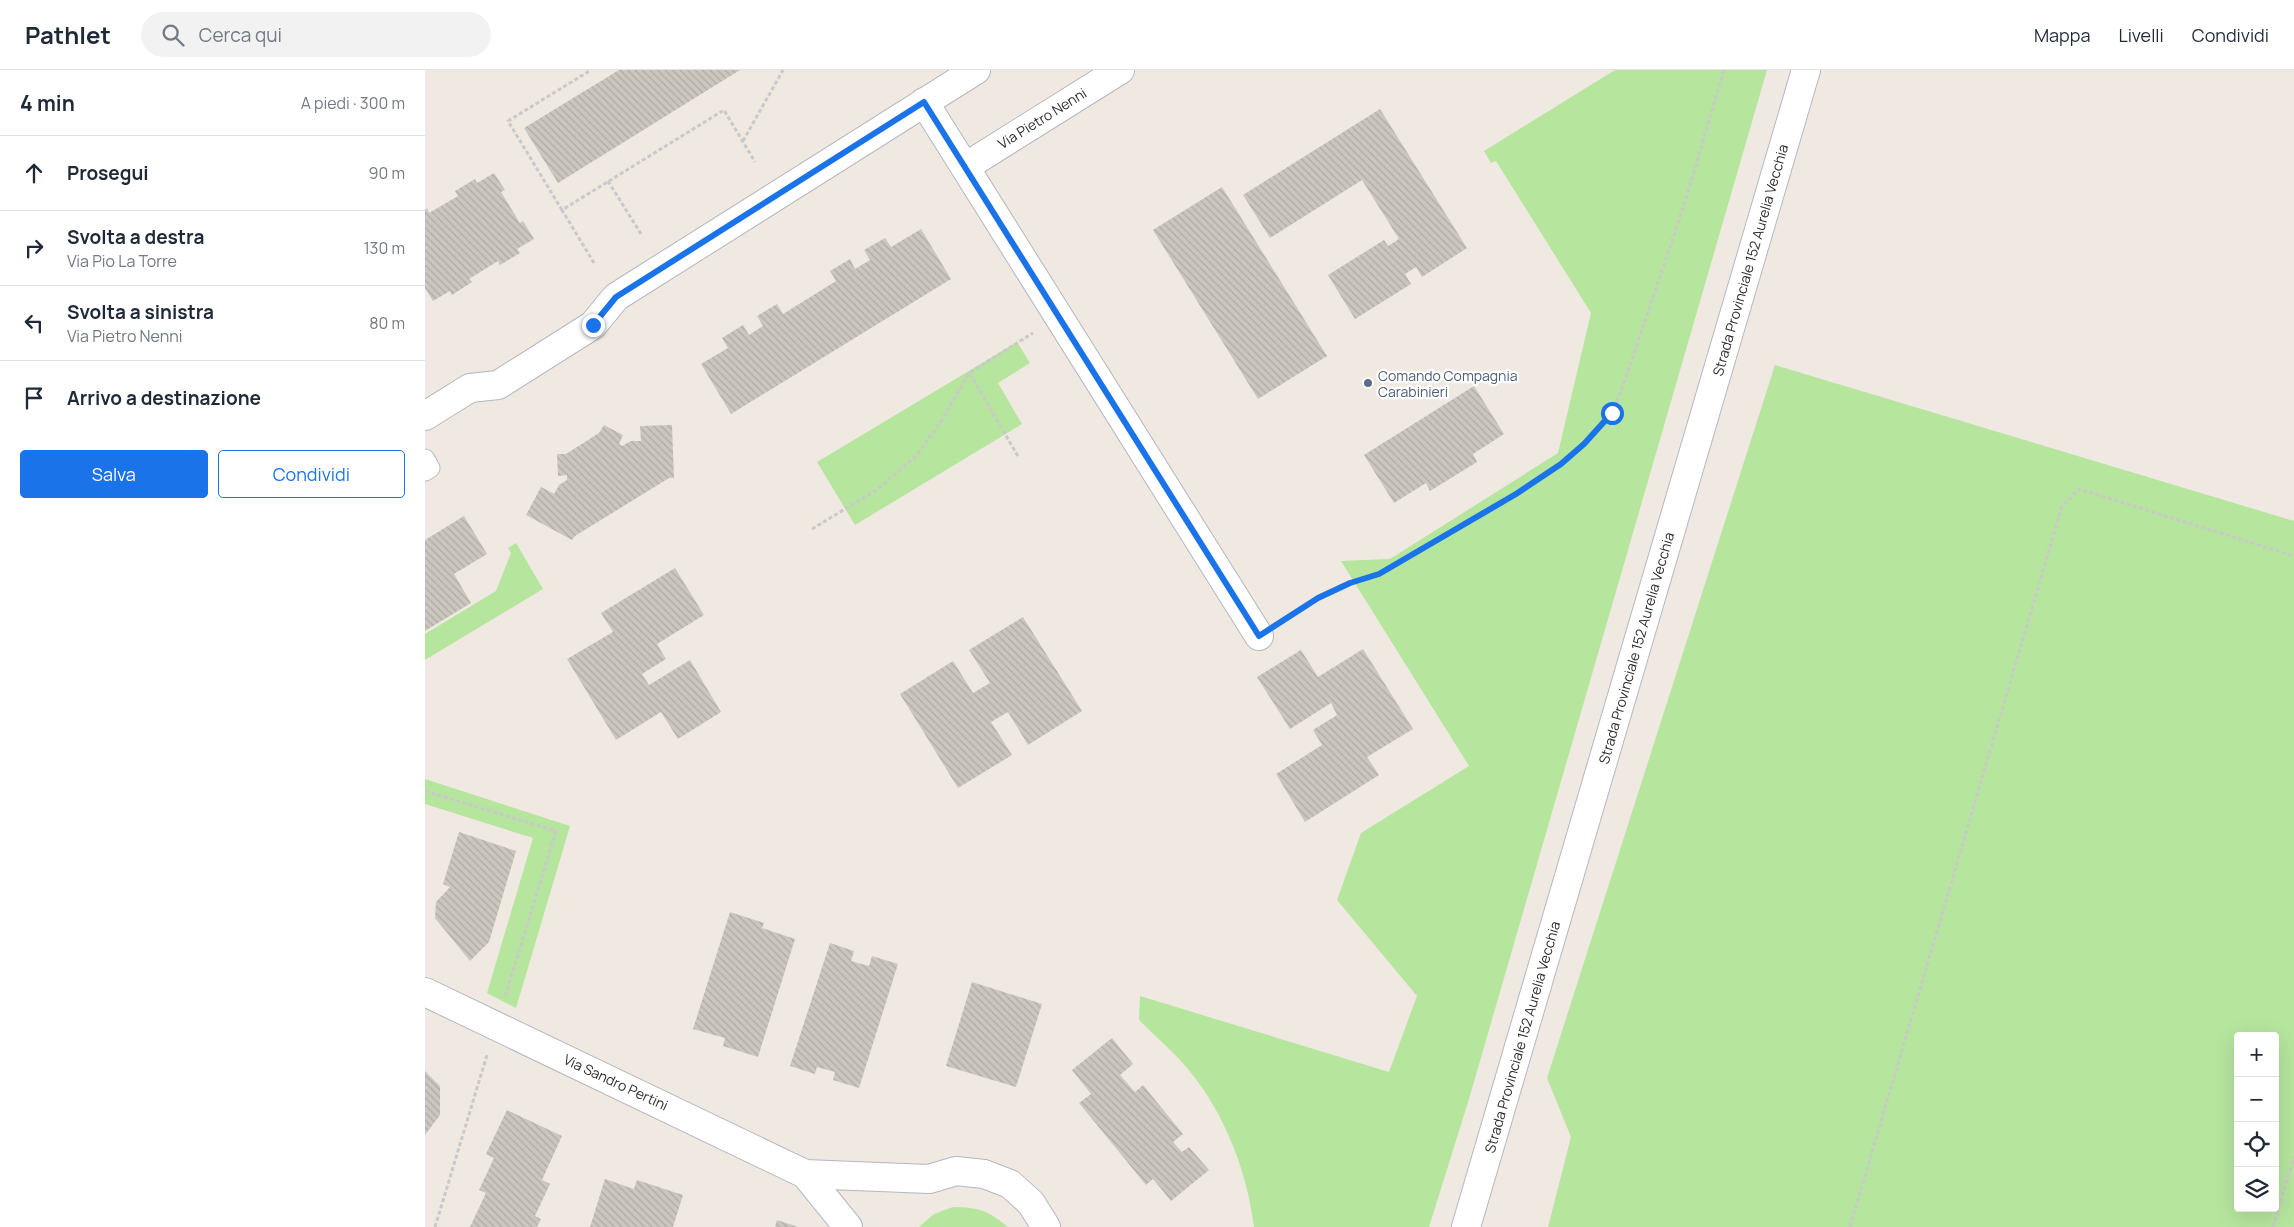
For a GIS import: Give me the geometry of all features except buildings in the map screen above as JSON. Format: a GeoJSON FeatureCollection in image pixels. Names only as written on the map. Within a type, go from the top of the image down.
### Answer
{"type":"FeatureCollection","features":[{"type":"Feature","properties":{"kind":"street"},"geometry":{"type":"LineString","coordinates":[[425,416],[470,388],[498,386],[593,325],[616,297],[976,70]]}},
{"type":"Feature","properties":{"kind":"street","name":"Via Pietro Nenni"},"geometry":{"type":"LineString","coordinates":[[965,167],[1120,70]]}},
{"type":"Feature","properties":{"kind":"street","name":"Strada Provinciale 152 Aurelia Vecchia"},"geometry":{"type":"LineString","coordinates":[[1466,1227],[1806,70]]}},
{"type":"Feature","properties":{"kind":"street"},"geometry":{"type":"LineString","coordinates":[[924,102],[1259,636]]}},
{"type":"Feature","properties":{"kind":"street","name":"Via Sandro Pertini"},"geometry":{"type":"LineString","coordinates":[[425,992],[805,1174],[929,1178],[955,1171],[984,1174],[1010,1184],[1031,1203],[1046,1227]]}},
{"type":"Feature","properties":{"kind":"street","name":"Via Sandro Pertini"},"geometry":{"type":"LineString","coordinates":[[805,1174],[848,1227]]}},
{"type":"Feature","properties":{"kind":"lane"},"geometry":{"type":"LineString","coordinates":[[425,459],[430,468],[425,470]]}},
{"type":"Feature","properties":{"kind":"path"},"geometry":{"type":"LineString","coordinates":[[591,70],[508,121],[594,263]]}},
{"type":"Feature","properties":{"kind":"path"},"geometry":{"type":"LineString","coordinates":[[743,142],[783,70]]}},
{"type":"Feature","properties":{"kind":"path"},"geometry":{"type":"LineString","coordinates":[[1259,636],[1318,598],[1350,583],[1379,574],[1516,494],[1561,464],[1601,428],[1612,413],[1625,380],[1684,205],[1724,70]]}},
{"type":"Feature","properties":{"kind":"path"},"geometry":{"type":"LineString","coordinates":[[562,210],[723,110],[755,162]]}},
{"type":"Feature","properties":{"kind":"path"},"geometry":{"type":"LineString","coordinates":[[608,181],[641,234]]}},
{"type":"Feature","properties":{"kind":"path"},"geometry":{"type":"LineString","coordinates":[[812,529],[878,489],[916,456],[940,423],[969,373],[1059,316]]}},
{"type":"Feature","properties":{"kind":"path"},"geometry":{"type":"LineString","coordinates":[[969,373],[1019,458]]}},
{"type":"Feature","properties":{"kind":"path"},"geometry":{"type":"LineString","coordinates":[[1850,1227],[2062,506],[2079,489],[2294,556]]}},
{"type":"Feature","properties":{"kind":"path"},"geometry":{"type":"LineString","coordinates":[[425,791],[556,831],[435,1227]]}},
{"type":"Feature","properties":{"kind":"path"},"geometry":{"type":"LineString","coordinates":[[2273,1227],[2294,1157]]}},
{"type":"Feature","properties":{"kind":"green space"},"geometry":{"type":"Polygon","coordinates":[[[1615,70],[1767,70],[1469,1099],[1429,1227],[1254,1227],[1245,1182],[1230,1138],[1220,1117],[1195,1077],[1139,1020],[1140,996],[1389,1072],[1417,996],[1337,900],[1361,833],[1469,766],[1341,561],[1390,559],[1558,453],[1591,313],[1496,161],[1491,163],[1484,151],[1615,70]]]}},
{"type":"Feature","properties":{"kind":"green space"},"geometry":{"type":"Polygon","coordinates":[[[1017,342],[1030,363],[998,383],[1022,424],[855,525],[817,462],[1017,342]]]}},
{"type":"Feature","properties":{"kind":"green space"},"geometry":{"type":"Polygon","coordinates":[[[1775,365],[2294,521],[2294,1227],[1548,1227],[1571,1137],[1547,1078],[1775,365]]]}},
{"type":"Feature","properties":{"kind":"green space"},"geometry":{"type":"Polygon","coordinates":[[[516,543],[543,589],[425,660],[425,634],[496,591],[511,553],[508,548],[516,543]]]}},
{"type":"Feature","properties":{"kind":"green space"},"geometry":{"type":"Polygon","coordinates":[[[425,779],[570,826],[516,1008],[487,993],[533,838],[425,804],[425,779]]]}},
{"type":"Feature","properties":{"kind":"green space"},"geometry":{"type":"Polygon","coordinates":[[[953,1207],[983,1211],[1008,1227],[919,1227],[934,1214],[953,1207]]]}},
{"type":"Feature","properties":{"kind":"place","name":"Comando Compagnia Carabinieri"},"geometry":{"type":"Point","coordinates":[1368,383]}},
{"type":"Feature","properties":{"kind":"route"},"geometry":{"type":"LineString","coordinates":[[593,325],[616,297],[924,102],[1259,636],[1318,598],[1350,583],[1379,574],[1516,494],[1561,464],[1601,428],[1612,413]]}}]}
